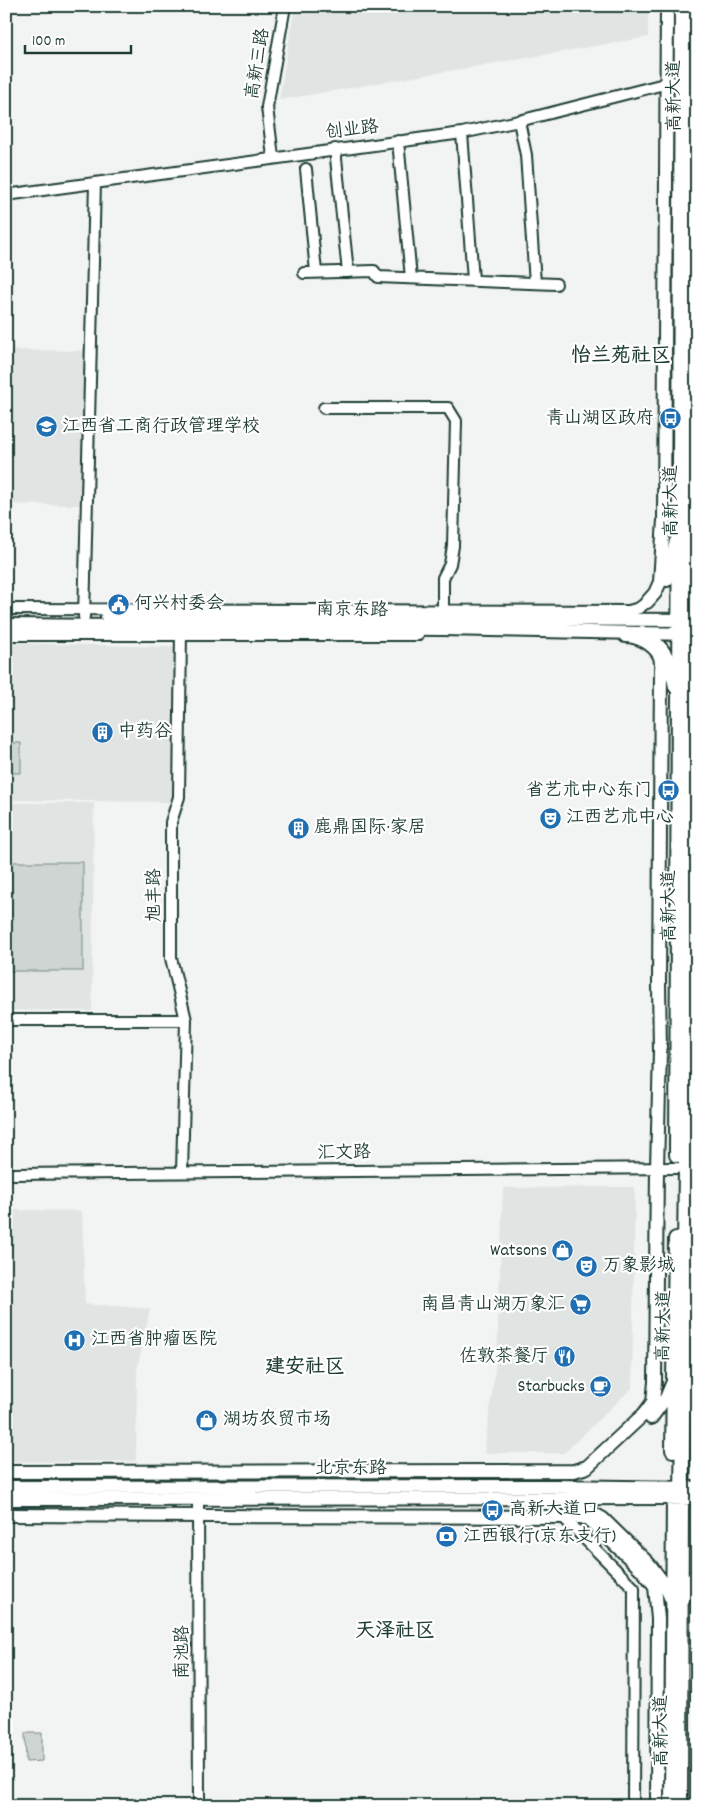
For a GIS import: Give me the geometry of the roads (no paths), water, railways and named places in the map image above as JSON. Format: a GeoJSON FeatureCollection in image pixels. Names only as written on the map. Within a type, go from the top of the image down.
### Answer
{"type":"FeatureCollection","features":[{"type":"Feature","properties":{"kind":"highway","name":"高新大道"},"geometry":{"type":"LineString","coordinates":[[679,1380],[676,1168],[684,709],[689,627],[695,91],[690,77],[682,6]]}},
{"type":"Feature","properties":{"kind":"highway","name":"高新大道"},"geometry":{"type":"LineString","coordinates":[[689,627],[679,528],[690,77],[694,6]]}},
{"type":"Feature","properties":{"kind":"highway","name":"高新大道"},"geometry":{"type":"LineString","coordinates":[[677,1493],[693,918],[684,709]]}},
{"type":"Feature","properties":{"kind":"main road"},"geometry":{"type":"LineString","coordinates":[[647,602],[655,593],[660,582],[662,564],[667,6]]}},
{"type":"Feature","properties":{"kind":"main road"},"geometry":{"type":"LineString","coordinates":[[613,620],[641,615],[655,604],[663,593],[679,528]]}},
{"type":"Feature","properties":{"kind":"main road"},"geometry":{"type":"LineString","coordinates":[[690,559],[697,577]]}},
{"type":"Feature","properties":{"kind":"main road","name":"南京东路"},"geometry":{"type":"LineString","coordinates":[[6,618],[84,613],[181,626],[587,619],[689,627]]}},
{"type":"Feature","properties":{"kind":"main road","name":"南京东路"},"geometry":{"type":"LineString","coordinates":[[6,625],[642,632],[689,627]]}},
{"type":"Feature","properties":{"kind":"main road"},"geometry":{"type":"LineString","coordinates":[[642,632],[654,640],[670,661],[684,709]]}},
{"type":"Feature","properties":{"kind":"main road"},"geometry":{"type":"LineString","coordinates":[[6,1472],[574,1471],[587,1467],[644,1414],[653,1402],[655,1382],[660,1051],[661,669]]}},
{"type":"Feature","properties":{"kind":"main road"},"geometry":{"type":"LineString","coordinates":[[684,709],[697,687]]}},
{"type":"Feature","properties":{"kind":"main road"},"geometry":{"type":"LineString","coordinates":[[553,1492],[583,1478],[601,1465],[649,1420],[679,1380],[697,1407]]}},
{"type":"Feature","properties":{"kind":"main road","name":"北京东路"},"geometry":{"type":"LineString","coordinates":[[6,1487],[677,1493],[697,1498]]}},
{"type":"Feature","properties":{"kind":"main road","name":"北京东路"},"geometry":{"type":"LineString","coordinates":[[677,1493],[697,1488]]}},
{"type":"Feature","properties":{"kind":"main road"},"geometry":{"type":"LineString","coordinates":[[553,1492],[603,1519],[649,1564],[677,1602],[697,1574]]}},
{"type":"Feature","properties":{"kind":"main road","name":"北京东路"},"geometry":{"type":"LineString","coordinates":[[6,1499],[198,1499],[553,1492]]}},
{"type":"Feature","properties":{"kind":"main road","name":"高新大道"},"geometry":{"type":"LineString","coordinates":[[677,1493],[681,1806]]}},
{"type":"Feature","properties":{"kind":"main road"},"geometry":{"type":"LineString","coordinates":[[6,1515],[580,1517],[588,1520],[596,1525],[643,1571],[655,1586],[658,1619],[657,1806]]}},
{"type":"Feature","properties":{"kind":"main road","name":"高新大道"},"geometry":{"type":"LineString","coordinates":[[671,1806],[677,1602]]}},
{"type":"Feature","properties":{"kind":"street","name":"高新三路"},"geometry":{"type":"LineString","coordinates":[[273,157],[267,107],[285,6]]}},
{"type":"Feature","properties":{"kind":"street","name":"创业路"},"geometry":{"type":"LineString","coordinates":[[6,195],[273,157],[462,133],[519,121],[690,77]]}},
{"type":"Feature","properties":{"kind":"street"},"geometry":{"type":"LineString","coordinates":[[519,121],[526,155],[535,283]]}},
{"type":"Feature","properties":{"kind":"street"},"geometry":{"type":"LineString","coordinates":[[462,133],[473,280]]}},
{"type":"Feature","properties":{"kind":"street"},"geometry":{"type":"LineString","coordinates":[[398,142],[410,278]]}},
{"type":"Feature","properties":{"kind":"street"},"geometry":{"type":"LineString","coordinates":[[336,149],[348,272]]}},
{"type":"Feature","properties":{"kind":"street"},"geometry":{"type":"LineString","coordinates":[[306,169],[316,272]]}},
{"type":"Feature","properties":{"kind":"street"},"geometry":{"type":"LineString","coordinates":[[84,613],[96,183]]}},
{"type":"Feature","properties":{"kind":"street"},"geometry":{"type":"LineString","coordinates":[[304,273],[374,271],[378,277],[556,284]]}},
{"type":"Feature","properties":{"kind":"street"},"geometry":{"type":"LineString","coordinates":[[324,408],[448,408],[456,420],[453,546],[450,564],[443,578],[443,610]]}},
{"type":"Feature","properties":{"kind":"street"},"geometry":{"type":"LineString","coordinates":[[6,608],[84,613],[443,610],[629,611],[639,608],[647,602]]}},
{"type":"Feature","properties":{"kind":"street"},"geometry":{"type":"LineString","coordinates":[[551,611],[587,619]]}},
{"type":"Feature","properties":{"kind":"street"},"geometry":{"type":"LineString","coordinates":[[6,635],[181,626],[457,635],[631,637],[642,641],[651,648],[659,657],[661,669]]}},
{"type":"Feature","properties":{"kind":"street","name":"旭丰路"},"geometry":{"type":"LineString","coordinates":[[181,626],[179,797],[172,822],[171,958],[186,1020],[182,1172]]}},
{"type":"Feature","properties":{"kind":"street"},"geometry":{"type":"LineString","coordinates":[[6,1020],[186,1020]]}},
{"type":"Feature","properties":{"kind":"street","name":"汇文路"},"geometry":{"type":"LineString","coordinates":[[13,1174],[676,1168]]}},
{"type":"Feature","properties":{"kind":"street","name":"南池路"},"geometry":{"type":"LineString","coordinates":[[198,1499],[199,1806]]}},
{"type":"Feature","properties":{"kind":"street"},"geometry":{"type":"LineString","coordinates":[[563,1517],[634,1588],[633,1806]]}},
{"type":"Feature","properties":{"kind":"place","name":"青山湖区政府"},"geometry":{"type":"Point","coordinates":[670,419]}},
{"type":"Feature","properties":{"kind":"place","name":"江西省工商行政管理学校"},"geometry":{"type":"Point","coordinates":[46,427]}},
{"type":"Feature","properties":{"kind":"place","name":"何兴村委会"},"geometry":{"type":"Point","coordinates":[118,604]}},
{"type":"Feature","properties":{"kind":"place","name":"中药谷"},"geometry":{"type":"Point","coordinates":[102,732]}},
{"type":"Feature","properties":{"kind":"place","name":"省艺术中心东门"},"geometry":{"type":"Point","coordinates":[668,791]}},
{"type":"Feature","properties":{"kind":"place","name":"江西艺术中心"},"geometry":{"type":"Point","coordinates":[550,818]}},
{"type":"Feature","properties":{"kind":"place","name":"鹿鼎国际·家居"},"geometry":{"type":"Point","coordinates":[298,828]}},
{"type":"Feature","properties":{"kind":"place","name":"Watsons"},"geometry":{"type":"Point","coordinates":[563,1251]}},
{"type":"Feature","properties":{"kind":"place","name":"万象影城"},"geometry":{"type":"Point","coordinates":[587,1266]}},
{"type":"Feature","properties":{"kind":"place","name":"南昌青山湖万象汇"},"geometry":{"type":"Point","coordinates":[581,1305]}},
{"type":"Feature","properties":{"kind":"place","name":"江西省肿瘤医院"},"geometry":{"type":"Point","coordinates":[75,1340]}},
{"type":"Feature","properties":{"kind":"place","name":"佐敦茶餐厅"},"geometry":{"type":"Point","coordinates":[565,1357]}},
{"type":"Feature","properties":{"kind":"place","name":"Starbucks"},"geometry":{"type":"Point","coordinates":[601,1387]}},
{"type":"Feature","properties":{"kind":"place","name":"湖坊农贸市场"},"geometry":{"type":"Point","coordinates":[207,1420]}},
{"type":"Feature","properties":{"kind":"place","name":"高新大道口"},"geometry":{"type":"Point","coordinates":[493,1510]}},
{"type":"Feature","properties":{"kind":"place","name":"江西银行(京东支行)"},"geometry":{"type":"Point","coordinates":[447,1537]}},
{"type":"Feature","properties":{"kind":"district","name":"怡兰苑社区"},"geometry":{"type":"Point","coordinates":[621,357]}},
{"type":"Feature","properties":{"kind":"district","name":"建安社区"},"geometry":{"type":"Point","coordinates":[305,1368]}},
{"type":"Feature","properties":{"kind":"district","name":"天泽社区"},"geometry":{"type":"Point","coordinates":[395,1632]}}]}
